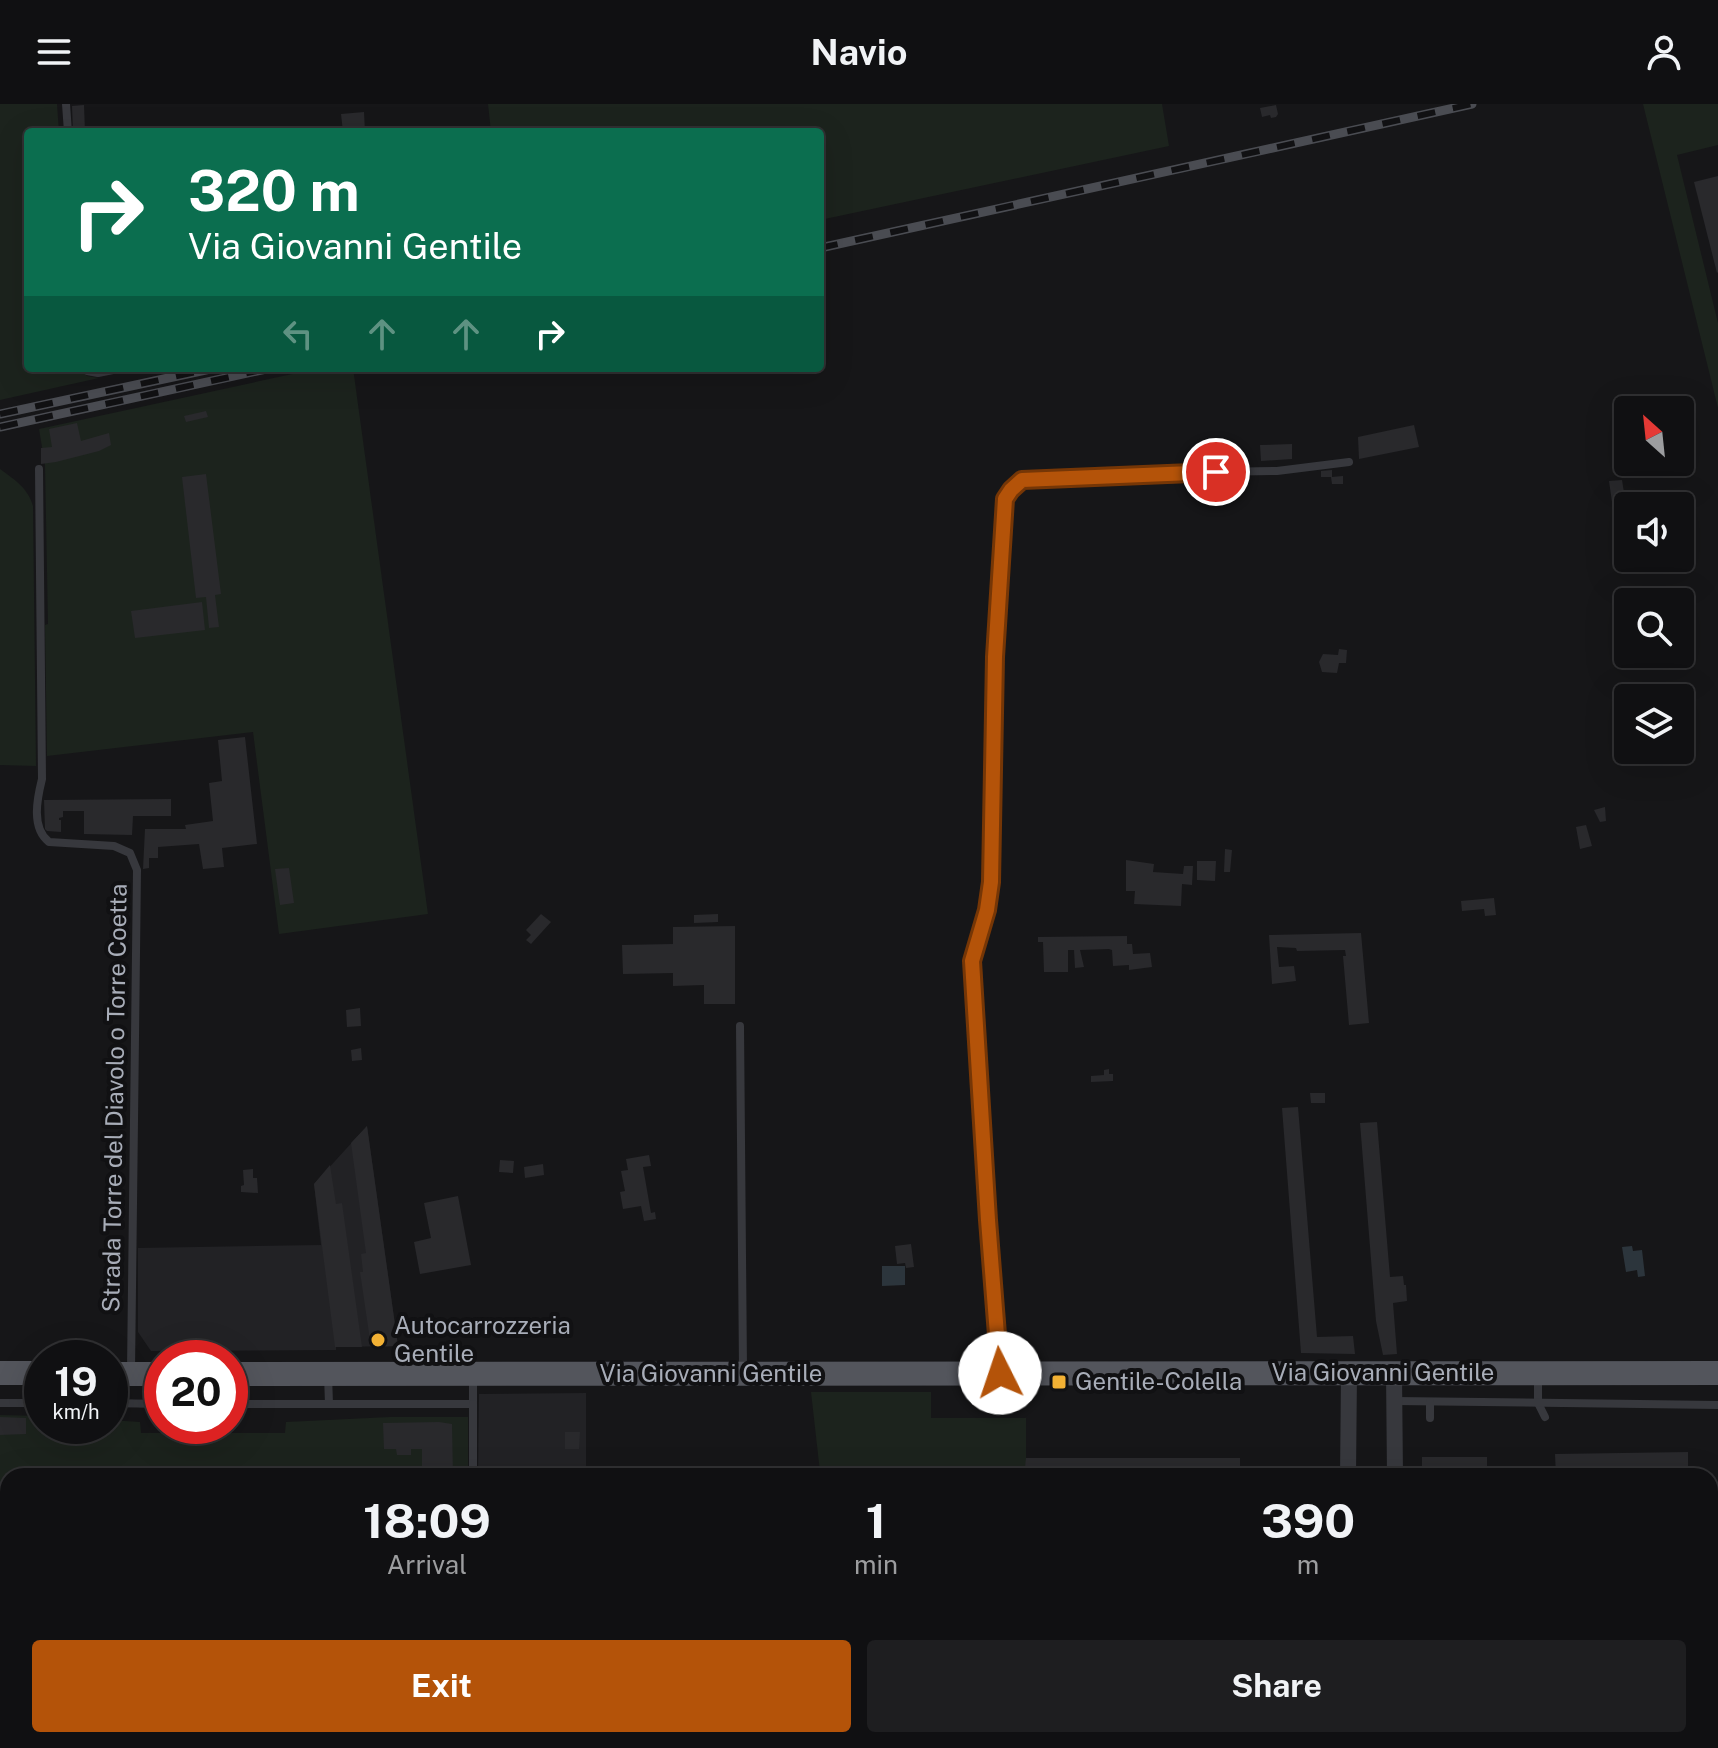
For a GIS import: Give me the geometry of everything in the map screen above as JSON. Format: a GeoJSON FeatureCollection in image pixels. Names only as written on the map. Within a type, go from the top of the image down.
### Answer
{"type":"FeatureCollection","features":[{"type":"Feature","properties":{"kind":"main road"},"geometry":{"type":"LineString","coordinates":[[0,1373],[24,1373]]}},
{"type":"Feature","properties":{"kind":"main road","name":"Via Giovanni Gentile"},"geometry":{"type":"LineString","coordinates":[[248,1374],[1718,1373]]}},
{"type":"Feature","properties":{"kind":"street"},"geometry":{"type":"LineString","coordinates":[[1348,1468],[1349,1373]]}},
{"type":"Feature","properties":{"kind":"street"},"geometry":{"type":"LineString","coordinates":[[1394,1373],[1395,1468]]}},
{"type":"Feature","properties":{"kind":"lane"},"geometry":{"type":"LineString","coordinates":[[66,104],[68,128]]}},
{"type":"Feature","properties":{"kind":"lane"},"geometry":{"type":"LineString","coordinates":[[1000,1373],[972,961],[987,910],[991,882],[995,657],[1005,499],[1022,480],[1277,471],[1349,462]]}},
{"type":"Feature","properties":{"kind":"lane","name":"Strada Torre del Diavolo o Torre Coetta"},"geometry":{"type":"LineString","coordinates":[[39,469],[42,779],[38,797],[38,825],[42,836],[49,842],[114,846],[130,853],[137,870],[122,1340]]}},
{"type":"Feature","properties":{"kind":"lane"},"geometry":{"type":"LineString","coordinates":[[740,1026],[744,1375]]}},
{"type":"Feature","properties":{"kind":"lane"},"geometry":{"type":"LineString","coordinates":[[1538,1373],[1538,1403],[1545,1417]]}},
{"type":"Feature","properties":{"kind":"lane"},"geometry":{"type":"LineString","coordinates":[[328,1374],[329,1404]]}},
{"type":"Feature","properties":{"kind":"lane"},"geometry":{"type":"LineString","coordinates":[[473,1374],[473,1468]]}},
{"type":"Feature","properties":{"kind":"lane"},"geometry":{"type":"LineString","coordinates":[[1395,1401],[1718,1405]]}},
{"type":"Feature","properties":{"kind":"lane"},"geometry":{"type":"LineString","coordinates":[[1430,1402],[1430,1418]]}},
{"type":"Feature","properties":{"kind":"lane"},"geometry":{"type":"LineString","coordinates":[[0,1403],[24,1403]]}},
{"type":"Feature","properties":{"kind":"lane"},"geometry":{"type":"LineString","coordinates":[[248,1404],[473,1404]]}},
{"type":"Feature","properties":{"kind":"lane"},"geometry":{"type":"LineString","coordinates":[[1700,1405],[1701,1416]]}},
{"type":"Feature","properties":{"kind":"shaded area"},"geometry":{"type":"Polygon","coordinates":[[[0,104],[57,104],[59,128],[24,128],[24,372],[83,372],[99,378],[0,400],[0,104]]]}},
{"type":"Feature","properties":{"kind":"shaded area"},"geometry":{"type":"Polygon","coordinates":[[[488,104],[1162,104],[1169,146],[824,219],[824,128],[491,128],[488,104]]]}},
{"type":"Feature","properties":{"kind":"shaded area"},"geometry":{"type":"Polygon","coordinates":[[[1643,104],[1718,104],[1718,145],[1677,155],[1718,323],[1718,408],[1643,104]]]}},
{"type":"Feature","properties":{"kind":"shaded area"},"geometry":{"type":"Polygon","coordinates":[[[302,372],[354,372],[428,914],[279,934],[253,732],[47,756],[45,465],[39,429],[302,372]]]}},
{"type":"Feature","properties":{"kind":"shaded area"},"geometry":{"type":"Polygon","coordinates":[[[0,469],[24,489],[33,506],[36,766],[0,765],[0,469]]]}},
{"type":"Feature","properties":{"kind":"shaded area"},"geometry":{"type":"Polygon","coordinates":[[[367,1126],[398,1346],[248,1350],[248,1340],[144,1341],[138,1332],[138,1248],[321,1245],[314,1184],[367,1126]]]}},
{"type":"Feature","properties":{"kind":"shaded area"},"geometry":{"type":"Polygon","coordinates":[[[1632,1246],[1633,1251],[1642,1250],[1645,1276],[1638,1277],[1637,1270],[1626,1272],[1622,1247],[1632,1246]]]}},
{"type":"Feature","properties":{"kind":"shaded area"},"geometry":{"type":"Polygon","coordinates":[[[882,1266],[905,1266],[905,1285],[882,1286],[882,1266]]]}},
{"type":"Feature","properties":{"kind":"shaded area"},"geometry":{"type":"Polygon","coordinates":[[[811,1392],[931,1392],[931,1418],[1026,1418],[1026,1468],[820,1468],[811,1392]]]}},
{"type":"Feature","properties":{"kind":"shaded area"},"geometry":{"type":"Polygon","coordinates":[[[586,1393],[586,1468],[478,1468],[479,1394],[586,1393]]]}},
{"type":"Feature","properties":{"kind":"shaded area"},"geometry":{"type":"Polygon","coordinates":[[[0,1415],[24,1416],[24,1444],[128,1444],[128,1421],[140,1422],[144,1444],[248,1444],[248,1433],[285,1433],[286,1422],[468,1417],[468,1468],[0,1468],[0,1415]]]}},
{"type":"Feature","properties":{"kind":"building"},"geometry":{"type":"Polygon","coordinates":[[[84,105],[85,128],[73,128],[72,106],[84,105]]]}},
{"type":"Feature","properties":{"kind":"building"},"geometry":{"type":"Polygon","coordinates":[[[1276,105],[1276,117],[1262,117],[1260,108],[1276,105]]]}},
{"type":"Feature","properties":{"kind":"building"},"geometry":{"type":"Polygon","coordinates":[[[364,112],[365,128],[343,128],[341,114],[364,112]]]}},
{"type":"Feature","properties":{"kind":"building"},"geometry":{"type":"Polygon","coordinates":[[[1718,176],[1718,272],[1717,273],[1694,182],[1718,176]]]}},
{"type":"Feature","properties":{"kind":"building"},"geometry":{"type":"Polygon","coordinates":[[[206,411],[208,417],[186,422],[184,416],[206,411]]]}},
{"type":"Feature","properties":{"kind":"building"},"geometry":{"type":"Polygon","coordinates":[[[77,423],[81,441],[109,433],[111,445],[99,451],[41,464],[41,448],[52,447],[49,429],[77,423]]]}},
{"type":"Feature","properties":{"kind":"building"},"geometry":{"type":"Polygon","coordinates":[[[1414,425],[1419,447],[1359,459],[1358,437],[1414,425]]]}},
{"type":"Feature","properties":{"kind":"building"},"geometry":{"type":"Polygon","coordinates":[[[1292,444],[1292,459],[1261,461],[1260,445],[1292,444]]]}},
{"type":"Feature","properties":{"kind":"building"},"geometry":{"type":"Polygon","coordinates":[[[1332,470],[1332,477],[1343,476],[1343,484],[1332,484],[1331,477],[1321,477],[1321,471],[1332,470]]]}},
{"type":"Feature","properties":{"kind":"building"},"geometry":{"type":"Polygon","coordinates":[[[206,474],[221,594],[215,595],[219,627],[209,628],[206,597],[196,598],[182,477],[206,474]]]}},
{"type":"Feature","properties":{"kind":"building"},"geometry":{"type":"Polygon","coordinates":[[[1622,480],[1624,492],[1614,492],[1614,516],[1609,481],[1622,480]]]}},
{"type":"Feature","properties":{"kind":"building"},"geometry":{"type":"Polygon","coordinates":[[[202,602],[205,630],[135,638],[131,611],[202,602]]]}},
{"type":"Feature","properties":{"kind":"building"},"geometry":{"type":"Polygon","coordinates":[[[1339,649],[1347,650],[1346,663],[1339,663],[1337,673],[1322,672],[1319,662],[1323,654],[1338,655],[1339,649]]]}},
{"type":"Feature","properties":{"kind":"building"},"geometry":{"type":"Polygon","coordinates":[[[245,737],[257,844],[222,848],[224,867],[203,869],[199,844],[158,847],[158,858],[149,858],[149,868],[143,869],[145,829],[186,829],[185,825],[213,821],[209,783],[222,781],[218,740],[245,737]]]}},
{"type":"Feature","properties":{"kind":"building"},"geometry":{"type":"Polygon","coordinates":[[[171,799],[171,816],[133,816],[132,835],[84,834],[84,811],[63,811],[63,817],[59,818],[61,832],[45,829],[44,800],[171,799]]]}},
{"type":"Feature","properties":{"kind":"building"},"geometry":{"type":"Polygon","coordinates":[[[1605,807],[1606,821],[1600,822],[1594,810],[1605,807]]]}},
{"type":"Feature","properties":{"kind":"building"},"geometry":{"type":"Polygon","coordinates":[[[1586,825],[1592,846],[1580,849],[1576,827],[1586,825]]]}},
{"type":"Feature","properties":{"kind":"building"},"geometry":{"type":"Polygon","coordinates":[[[1225,849],[1232,850],[1230,872],[1224,872],[1225,849]]]}},
{"type":"Feature","properties":{"kind":"building"},"geometry":{"type":"Polygon","coordinates":[[[1126,860],[1154,864],[1153,872],[1183,874],[1184,866],[1193,866],[1192,885],[1182,884],[1181,906],[1134,904],[1135,891],[1126,891],[1126,860]]]}},
{"type":"Feature","properties":{"kind":"building"},"geometry":{"type":"Polygon","coordinates":[[[1197,861],[1216,861],[1215,881],[1197,880],[1197,861]]]}},
{"type":"Feature","properties":{"kind":"building"},"geometry":{"type":"Polygon","coordinates":[[[289,868],[294,903],[280,905],[275,869],[289,868]]]}},
{"type":"Feature","properties":{"kind":"building"},"geometry":{"type":"Polygon","coordinates":[[[1494,898],[1496,915],[1485,916],[1484,909],[1462,911],[1461,901],[1494,898]]]}},
{"type":"Feature","properties":{"kind":"building"},"geometry":{"type":"Polygon","coordinates":[[[541,914],[551,922],[531,944],[526,940],[531,935],[526,930],[541,914]]]}},
{"type":"Feature","properties":{"kind":"building"},"geometry":{"type":"Polygon","coordinates":[[[718,914],[718,922],[694,923],[694,915],[718,914]]]}},
{"type":"Feature","properties":{"kind":"building"},"geometry":{"type":"Polygon","coordinates":[[[735,926],[735,1004],[704,1004],[704,985],[673,986],[673,973],[623,974],[622,945],[673,944],[673,927],[735,926]]]}},
{"type":"Feature","properties":{"kind":"building"},"geometry":{"type":"Polygon","coordinates":[[[1361,933],[1369,1023],[1349,1025],[1345,950],[1297,951],[1296,948],[1277,947],[1279,967],[1294,966],[1296,981],[1272,984],[1269,935],[1361,933]]]}},
{"type":"Feature","properties":{"kind":"building"},"geometry":{"type":"Polygon","coordinates":[[[1127,936],[1127,944],[1132,944],[1133,954],[1150,953],[1152,967],[1129,970],[1129,965],[1113,966],[1112,950],[1109,949],[1080,950],[1084,967],[1075,968],[1074,950],[1068,950],[1068,972],[1044,972],[1043,942],[1038,942],[1038,937],[1127,936]]]}},
{"type":"Feature","properties":{"kind":"building"},"geometry":{"type":"Polygon","coordinates":[[[360,1008],[361,1026],[347,1027],[346,1010],[360,1008]]]}},
{"type":"Feature","properties":{"kind":"building"},"geometry":{"type":"Polygon","coordinates":[[[361,1048],[362,1060],[352,1061],[351,1050],[361,1048]]]}},
{"type":"Feature","properties":{"kind":"building"},"geometry":{"type":"Polygon","coordinates":[[[1109,1069],[1113,1081],[1091,1082],[1091,1076],[1104,1075],[1104,1070],[1109,1069]]]}},
{"type":"Feature","properties":{"kind":"building"},"geometry":{"type":"Polygon","coordinates":[[[1310,1093],[1325,1093],[1325,1103],[1311,1103],[1310,1093]]]}},
{"type":"Feature","properties":{"kind":"building"},"geometry":{"type":"Polygon","coordinates":[[[1298,1107],[1317,1337],[1353,1336],[1355,1354],[1301,1353],[1282,1108],[1298,1107]]]}},
{"type":"Feature","properties":{"kind":"building"},"geometry":{"type":"Polygon","coordinates":[[[1377,1122],[1390,1277],[1403,1276],[1407,1301],[1393,1303],[1397,1354],[1383,1355],[1376,1321],[1360,1123],[1377,1122]]]}},
{"type":"Feature","properties":{"kind":"building"},"geometry":{"type":"Polygon","coordinates":[[[367,1126],[398,1346],[371,1347],[360,1272],[363,1272],[361,1254],[366,1253],[351,1143],[367,1126]]]}},
{"type":"Feature","properties":{"kind":"building"},"geometry":{"type":"Polygon","coordinates":[[[649,1155],[651,1166],[643,1167],[651,1213],[655,1212],[656,1219],[644,1221],[641,1206],[623,1209],[620,1192],[625,1191],[621,1171],[628,1170],[626,1159],[649,1155]]]}},
{"type":"Feature","properties":{"kind":"building"},"geometry":{"type":"Polygon","coordinates":[[[500,1160],[514,1161],[513,1173],[499,1172],[500,1160]]]}},
{"type":"Feature","properties":{"kind":"building"},"geometry":{"type":"Polygon","coordinates":[[[543,1164],[544,1175],[525,1178],[524,1167],[543,1164]]]}},
{"type":"Feature","properties":{"kind":"building"},"geometry":{"type":"Polygon","coordinates":[[[330,1165],[336,1204],[342,1203],[362,1347],[335,1347],[314,1184],[330,1165]]]}},
{"type":"Feature","properties":{"kind":"building"},"geometry":{"type":"Polygon","coordinates":[[[253,1169],[258,1193],[241,1192],[243,1170],[253,1169]]]}},
{"type":"Feature","properties":{"kind":"building"},"geometry":{"type":"Polygon","coordinates":[[[458,1196],[471,1265],[420,1274],[414,1242],[431,1238],[424,1203],[458,1196]]]}},
{"type":"Feature","properties":{"kind":"building"},"geometry":{"type":"Polygon","coordinates":[[[911,1244],[914,1267],[906,1268],[905,1263],[897,1264],[895,1246],[911,1244]]]}},
{"type":"Feature","properties":{"kind":"building"},"geometry":{"type":"Polygon","coordinates":[[[0,1417],[24,1418],[24,1434],[0,1435],[0,1417]]]}},
{"type":"Feature","properties":{"kind":"building"},"geometry":{"type":"Polygon","coordinates":[[[383,1423],[452,1424],[453,1468],[422,1468],[422,1449],[411,1449],[411,1455],[397,1455],[396,1449],[384,1449],[383,1423]]]}},
{"type":"Feature","properties":{"kind":"building"},"geometry":{"type":"Polygon","coordinates":[[[565,1432],[580,1432],[579,1449],[565,1449],[565,1432]]]}},
{"type":"Feature","properties":{"kind":"building"},"geometry":{"type":"Polygon","coordinates":[[[1688,1452],[1688,1468],[1556,1468],[1555,1454],[1688,1452]]]}},
{"type":"Feature","properties":{"kind":"building"},"geometry":{"type":"Polygon","coordinates":[[[1422,1457],[1487,1457],[1487,1468],[1422,1468],[1422,1457]]]}},
{"type":"Feature","properties":{"kind":"building"},"geometry":{"type":"Polygon","coordinates":[[[1026,1458],[1240,1458],[1240,1468],[1025,1468],[1026,1458]]]}},
{"type":"Feature","properties":{"kind":"railway"},"geometry":{"type":"LineString","coordinates":[[824,247],[1472,104]]}},
{"type":"Feature","properties":{"kind":"railway"},"geometry":{"type":"LineString","coordinates":[[0,414],[196,372]]}},
{"type":"Feature","properties":{"kind":"railway"},"geometry":{"type":"LineString","coordinates":[[0,427],[253,372]]}},
{"type":"Feature","properties":{"kind":"place","name":"Autocarrozzeria Gentile"},"geometry":{"type":"Point","coordinates":[378,1340]}},
{"type":"Feature","properties":{"kind":"place","name":"Gentile-Colella"},"geometry":{"type":"Point","coordinates":[1059,1382]}},
{"type":"Feature","properties":{"kind":"route"},"geometry":{"type":"LineString","coordinates":[[1000,1373],[972,961],[987,910],[991,882],[995,657],[1005,499],[1022,480],[1216,472]]}}]}
